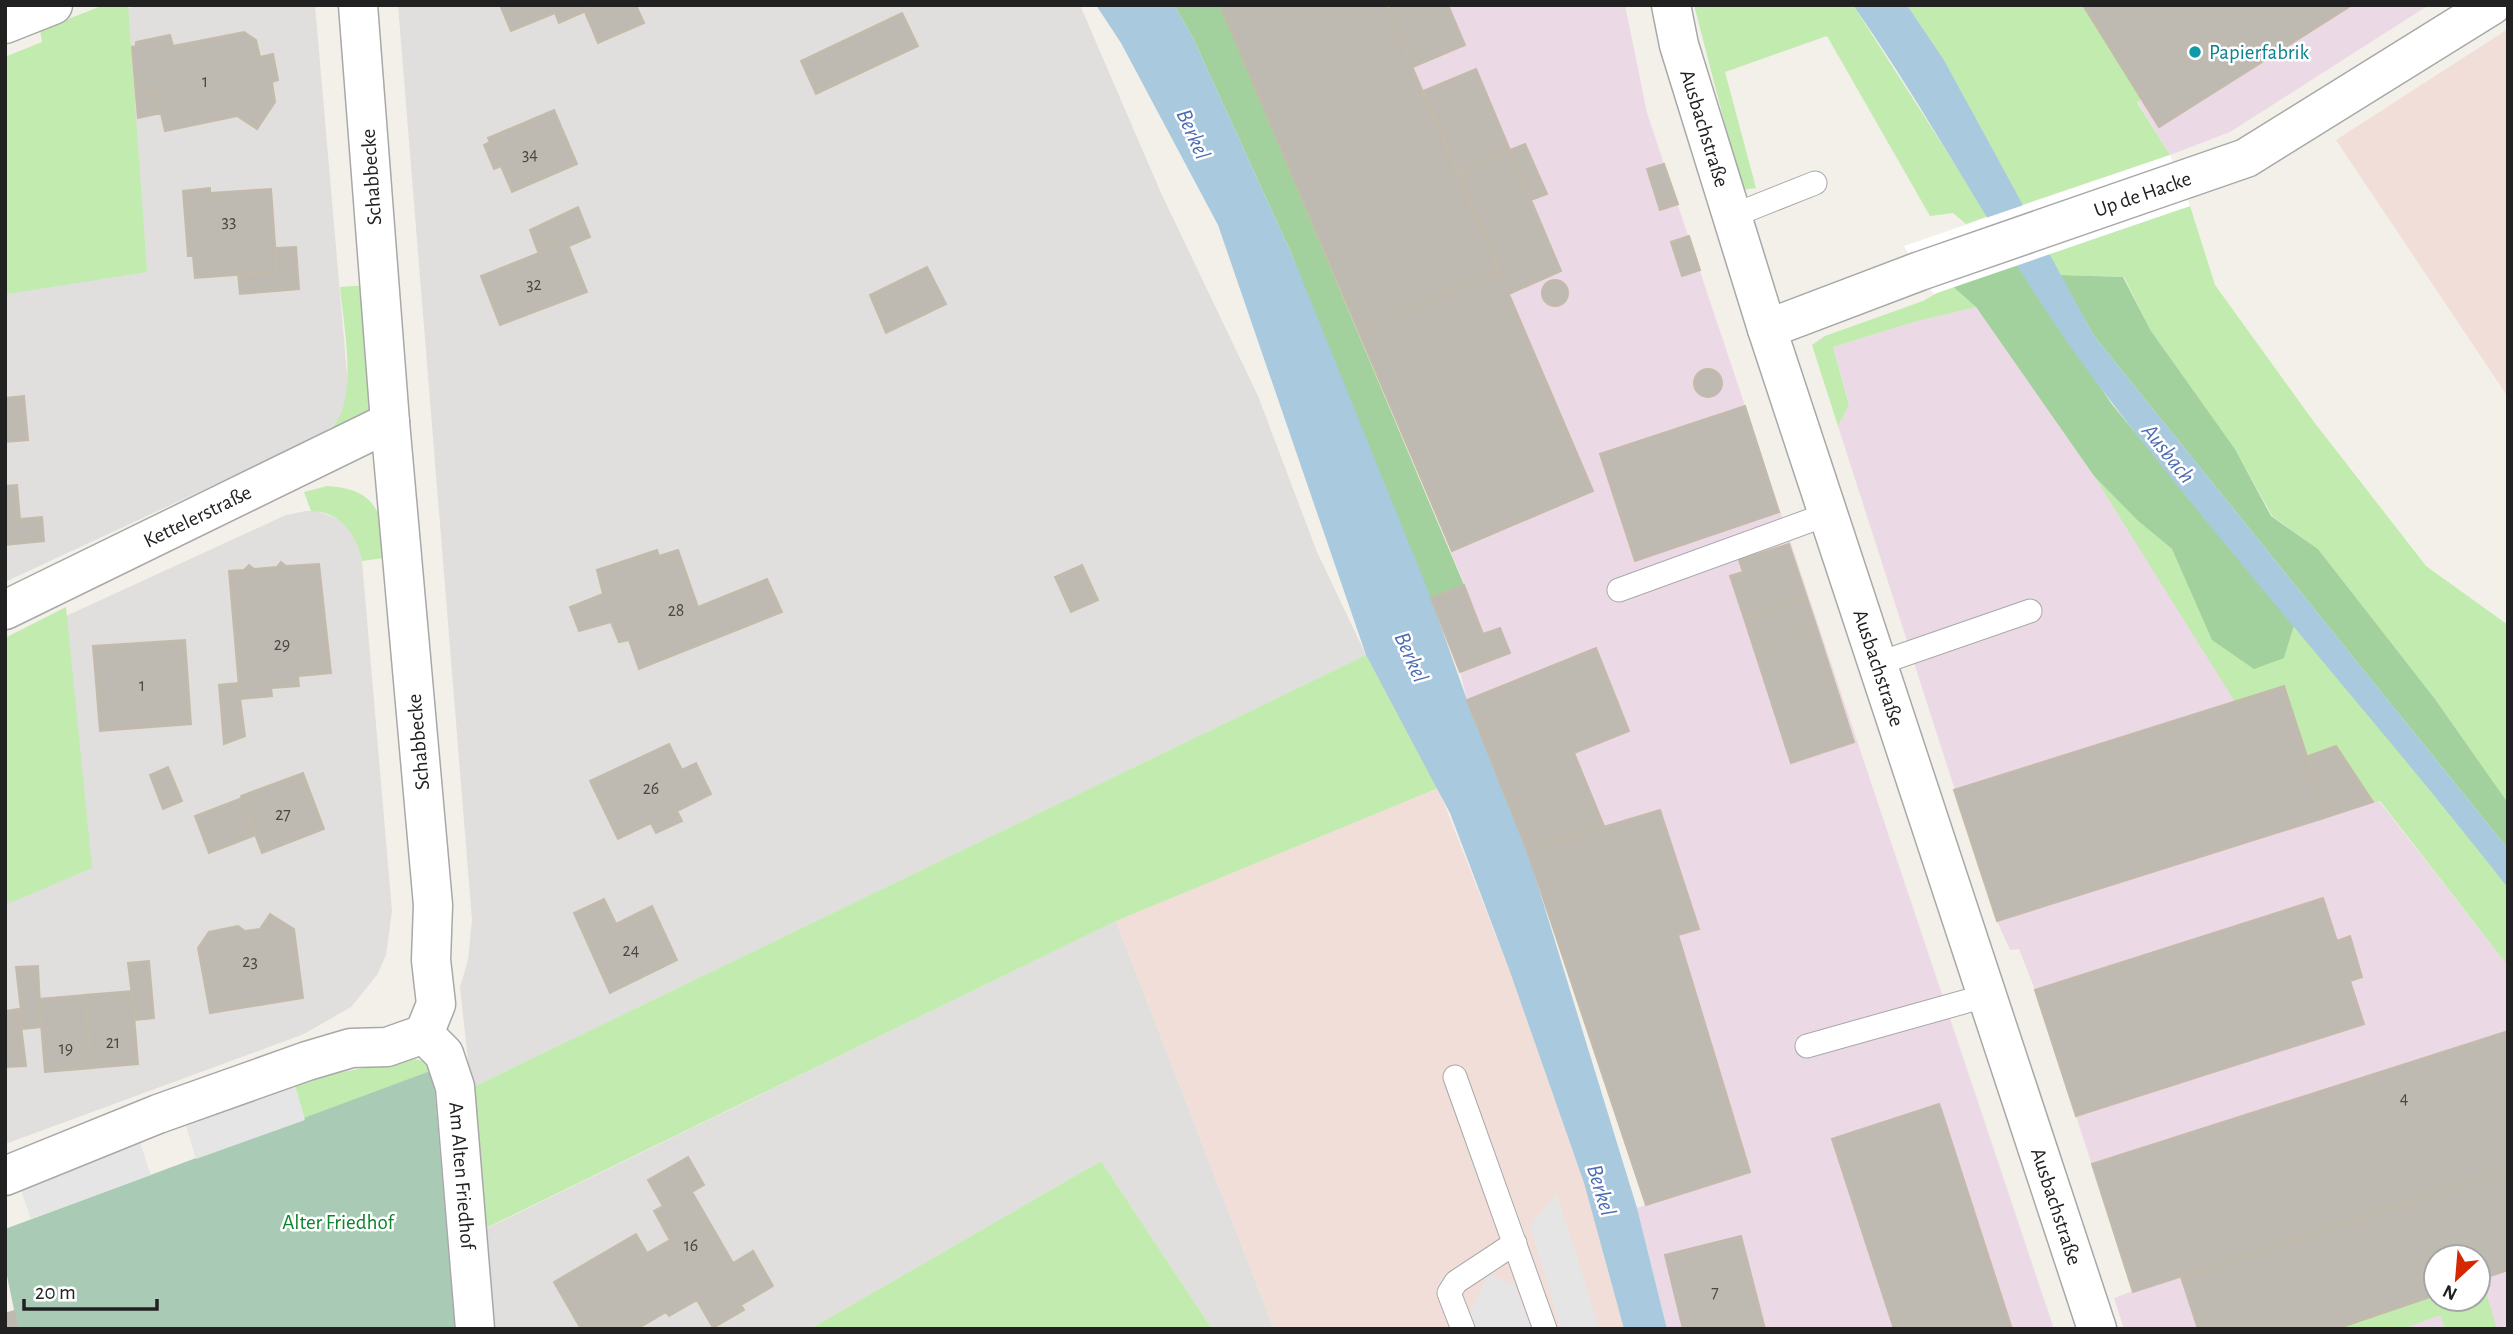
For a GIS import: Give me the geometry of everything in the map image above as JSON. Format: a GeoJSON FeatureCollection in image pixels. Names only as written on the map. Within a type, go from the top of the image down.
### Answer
{"type":"FeatureCollection","features":[{"type":"Feature","properties":{"kind":"street"},"geometry":{"type":"LineString","coordinates":[[5,24],[53,5]]}},
{"type":"Feature","properties":{"kind":"street","name":"Schabbecke"},"geometry":{"type":"LineString","coordinates":[[358,5],[390,422],[433,905],[431,960],[436,1004],[424,1034]]}},
{"type":"Feature","properties":{"kind":"street","name":"Ausbachstraße"},"geometry":{"type":"LineString","coordinates":[[1671,5],[1679,46],[1767,329],[2097,1329]]}},
{"type":"Feature","properties":{"kind":"street","name":"Up de Hacke"},"geometry":{"type":"LineString","coordinates":[[1767,329],[1920,271],[2246,158],[2492,5]]}},
{"type":"Feature","properties":{"kind":"street","name":"Kettelerstraße"},"geometry":{"type":"LineString","coordinates":[[5,610],[390,422]]}},
{"type":"Feature","properties":{"kind":"street"},"geometry":{"type":"LineString","coordinates":[[5,1176],[158,1114],[296,1065],[351,1048],[387,1047],[424,1034]]}},
{"type":"Feature","properties":{"kind":"street","name":"Am Alten Friedhof"},"geometry":{"type":"LineString","coordinates":[[424,1034],[443,1054],[455,1087],[475,1329]]}},
{"type":"Feature","properties":{"kind":"lane"},"geometry":{"type":"LineString","coordinates":[[1732,216],[1815,183]]}},
{"type":"Feature","properties":{"kind":"lane"},"geometry":{"type":"LineString","coordinates":[[1619,590],[1828,514]]}},
{"type":"Feature","properties":{"kind":"lane"},"geometry":{"type":"LineString","coordinates":[[1877,664],[2030,611]]}},
{"type":"Feature","properties":{"kind":"lane"},"geometry":{"type":"LineString","coordinates":[[1807,1046],[1985,996]]}},
{"type":"Feature","properties":{"kind":"lane"},"geometry":{"type":"LineString","coordinates":[[1455,1077],[1545,1329]]}},
{"type":"Feature","properties":{"kind":"lane"},"geometry":{"type":"LineString","coordinates":[[1464,1329],[1449,1293],[1455,1282],[1515,1243]]}},
{"type":"Feature","properties":{"kind":"shaded area"},"geometry":{"type":"Polygon","coordinates":[[[136,5],[315,5],[348,386],[346,404],[339,420],[321,435],[5,582],[5,57],[136,5]]]}},
{"type":"Feature","properties":{"kind":"shaded area"},"geometry":{"type":"Polygon","coordinates":[[[398,5],[1080,5],[1161,193],[1258,396],[1317,552],[1366,655],[471,1088],[460,987],[468,960],[472,920],[398,5]]]}},
{"type":"Feature","properties":{"kind":"shaded area"},"geometry":{"type":"Polygon","coordinates":[[[1213,5],[1625,5],[1647,113],[2054,1329],[1667,1329],[1637,1208],[1646,1205],[1527,850],[1467,700],[1460,672],[1431,598],[1464,584],[1358,330],[1213,5]]]}},
{"type":"Feature","properties":{"kind":"shaded area"},"geometry":{"type":"Polygon","coordinates":[[[2079,5],[2429,5],[2230,132],[2170,155],[2079,5]]]}},
{"type":"Feature","properties":{"kind":"shaded area"},"geometry":{"type":"Polygon","coordinates":[[[2508,29],[2508,397],[2336,140],[2508,29]]]}},
{"type":"Feature","properties":{"kind":"shaded area"},"geometry":{"type":"Polygon","coordinates":[[[1976,307],[2094,476],[2164,587],[2284,686],[2308,756],[2336,746],[2508,966],[2508,1329],[2124,1329],[2114,1298],[2133,1291],[2035,990],[2019,949],[2010,950],[1997,921],[1838,426],[1849,404],[1833,347],[1914,322],[1976,307]]]}},
{"type":"Feature","properties":{"kind":"shaded area"},"geometry":{"type":"Polygon","coordinates":[[[317,511],[341,520],[353,532],[362,561],[392,911],[386,955],[377,975],[351,1007],[304,1034],[5,1144],[5,644],[286,515],[317,511]]]}},
{"type":"Feature","properties":{"kind":"shaded area"},"geometry":{"type":"Polygon","coordinates":[[[1438,788],[1509,969],[1584,1183],[1624,1329],[1274,1329],[1116,921],[1438,788]]]}},
{"type":"Feature","properties":{"kind":"shaded area"},"geometry":{"type":"Polygon","coordinates":[[[1116,921],[1274,1329],[1212,1329],[1101,1161],[810,1329],[484,1329],[473,1235],[1116,921]]]}},
{"type":"Feature","properties":{"kind":"shaded area"},"geometry":{"type":"Polygon","coordinates":[[[295,1086],[305,1120],[196,1159],[186,1126],[295,1086]]]}},
{"type":"Feature","properties":{"kind":"shaded area"},"geometry":{"type":"Polygon","coordinates":[[[140,1143],[151,1175],[31,1219],[20,1188],[140,1143]]]}},
{"type":"Feature","properties":{"kind":"shaded area"},"geometry":{"type":"Polygon","coordinates":[[[1556,1194],[1599,1329],[1561,1329],[1530,1226],[1556,1194]]]}},
{"type":"Feature","properties":{"kind":"shaded area"},"geometry":{"type":"Polygon","coordinates":[[[1488,1274],[1515,1285],[1531,1329],[1473,1329],[1468,1318],[1488,1274]]]}},
{"type":"Feature","properties":{"kind":"green space"},"geometry":{"type":"Polygon","coordinates":[[[104,5],[128,5],[147,272],[7,294],[5,57],[42,42],[40,30],[104,5]]]}},
{"type":"Feature","properties":{"kind":"green space"},"geometry":{"type":"Polygon","coordinates":[[[1174,5],[1220,5],[1464,585],[1431,598],[1420,594],[1292,255],[1193,38],[1174,5]]]}},
{"type":"Feature","properties":{"kind":"green space"},"geometry":{"type":"Polygon","coordinates":[[[1694,5],[1853,5],[1988,216],[1966,224],[1953,213],[1930,216],[1827,36],[1725,72],[1756,188],[1742,190],[1694,5]]]}},
{"type":"Feature","properties":{"kind":"green space"},"geometry":{"type":"Polygon","coordinates":[[[1907,5],[2083,5],[2142,98],[2137,102],[2170,155],[2022,205],[1944,60],[1907,5]]]}},
{"type":"Feature","properties":{"kind":"green space"},"geometry":{"type":"Polygon","coordinates":[[[2190,206],[2215,285],[2314,422],[2426,566],[2508,625],[2508,803],[2435,699],[2318,549],[2272,516],[2235,449],[2151,331],[2124,277],[2060,275],[2048,253],[2190,206]]]}},
{"type":"Feature","properties":{"kind":"green space"},"geometry":{"type":"Polygon","coordinates":[[[2017,263],[2111,403],[2294,626],[2284,658],[2254,669],[2212,640],[2172,549],[2137,520],[2094,476],[1976,307],[1951,285],[2017,263]]]}},
{"type":"Feature","properties":{"kind":"green space"},"geometry":{"type":"Polygon","coordinates":[[[2060,275],[2123,277],[2151,331],[2235,449],[2271,516],[2318,549],[2435,699],[2508,803],[2508,849],[2094,336],[2060,275]]]}},
{"type":"Feature","properties":{"kind":"green space"},"geometry":{"type":"Polygon","coordinates":[[[368,285],[370,414],[282,464],[271,458],[317,438],[330,429],[339,417],[345,401],[347,383],[340,287],[368,285]]]}},
{"type":"Feature","properties":{"kind":"green space"},"geometry":{"type":"Polygon","coordinates":[[[1951,285],[1976,307],[1914,322],[1833,347],[1849,405],[1838,426],[1812,345],[1825,336],[1923,301],[1951,285]]]}},
{"type":"Feature","properties":{"kind":"green space"},"geometry":{"type":"Polygon","coordinates":[[[2094,476],[2137,520],[2172,549],[2192,591],[2284,658],[2294,626],[2414,767],[2508,888],[2508,966],[2380,801],[2373,802],[2336,746],[2308,756],[2284,686],[2235,702],[2094,476]]]}},
{"type":"Feature","properties":{"kind":"green space"},"geometry":{"type":"Polygon","coordinates":[[[327,486],[344,488],[367,498],[380,516],[390,557],[362,561],[356,542],[346,526],[331,515],[311,511],[304,492],[327,486]]]}},
{"type":"Feature","properties":{"kind":"green space"},"geometry":{"type":"Polygon","coordinates":[[[66,607],[92,868],[5,905],[5,638],[66,607]]]}},
{"type":"Feature","properties":{"kind":"green space"},"geometry":{"type":"Polygon","coordinates":[[[1366,655],[1438,788],[1116,921],[482,1230],[471,1088],[1366,655]]]}},
{"type":"Feature","properties":{"kind":"green space"},"geometry":{"type":"Polygon","coordinates":[[[416,1059],[429,1063],[433,1070],[305,1120],[295,1086],[336,1073],[416,1059]]]}},
{"type":"Feature","properties":{"kind":"green space","name":"Alter Friedhof"},"geometry":{"type":"Polygon","coordinates":[[[433,1070],[455,1329],[18,1329],[5,1266],[5,1229],[433,1070]]]}},
{"type":"Feature","properties":{"kind":"green space"},"geometry":{"type":"Polygon","coordinates":[[[1101,1161],[1212,1329],[810,1329],[1101,1161]]]}},
{"type":"Feature","properties":{"kind":"green space"},"geometry":{"type":"Polygon","coordinates":[[[2422,1300],[2422,1313],[2492,1312],[2497,1329],[2445,1329],[2440,1315],[2403,1329],[2335,1329],[2422,1300]]]}},
{"type":"Feature","properties":{"kind":"water","name":"Berkel"},"geometry":{"type":"Polygon","coordinates":[[[1096,5],[1174,5],[1193,38],[1292,255],[1431,598],[1467,700],[1527,850],[1637,1208],[1667,1329],[1624,1329],[1584,1183],[1509,969],[1450,813],[1366,655],[1218,225],[1121,43],[1096,5]]]}},
{"type":"Feature","properties":{"kind":"water","name":"Ausbach"},"geometry":{"type":"Polygon","coordinates":[[[1853,5],[1907,5],[1944,60],[2094,336],[2508,849],[2508,888],[2210,526],[2077,356],[1853,5]]]}},
{"type":"Feature","properties":{"kind":"pier"},"geometry":{"type":"Polygon","coordinates":[[[2170,155],[2190,206],[1934,294],[1904,246],[2170,155]]]}},
{"type":"Feature","properties":{"kind":"building"},"geometry":{"type":"Polygon","coordinates":[[[500,5],[584,5],[586,11],[559,23],[555,13],[511,31],[500,5]]]}},
{"type":"Feature","properties":{"kind":"building"},"geometry":{"type":"Polygon","coordinates":[[[594,5],[636,5],[644,23],[598,43],[585,12],[585,9],[594,5]]]}},
{"type":"Feature","properties":{"kind":"building"},"geometry":{"type":"Polygon","coordinates":[[[1220,5],[1386,5],[1499,271],[1358,330],[1220,5]]]}},
{"type":"Feature","properties":{"kind":"building"},"geometry":{"type":"Polygon","coordinates":[[[1397,5],[1448,5],[1465,45],[1413,67],[1388,9],[1397,5]]]}},
{"type":"Feature","properties":{"kind":"building","name":"Papierfabrik"},"geometry":{"type":"Polygon","coordinates":[[[2083,5],[2352,5],[2159,127],[2083,5]]]}},
{"type":"Feature","properties":{"kind":"building"},"geometry":{"type":"Polygon","coordinates":[[[902,13],[918,46],[816,94],[801,61],[902,13]]]}},
{"type":"Feature","properties":{"kind":"building"},"geometry":{"type":"Polygon","coordinates":[[[244,32],[256,40],[260,57],[273,54],[278,80],[272,82],[275,102],[257,129],[237,116],[165,131],[156,92],[136,96],[132,47],[136,46],[136,42],[170,35],[173,46],[244,32]]]}},
{"type":"Feature","properties":{"kind":"building"},"geometry":{"type":"Polygon","coordinates":[[[1476,69],[1510,150],[1458,172],[1423,91],[1476,69]]]}},
{"type":"Feature","properties":{"kind":"building"},"geometry":{"type":"Polygon","coordinates":[[[156,92],[161,113],[138,118],[136,96],[156,92]]]}},
{"type":"Feature","properties":{"kind":"building"},"geometry":{"type":"Polygon","coordinates":[[[554,110],[577,164],[512,192],[501,166],[494,169],[484,145],[490,142],[488,138],[554,110]]]}},
{"type":"Feature","properties":{"kind":"building"},"geometry":{"type":"Polygon","coordinates":[[[1525,144],[1547,194],[1531,200],[1510,150],[1525,144]]]}},
{"type":"Feature","properties":{"kind":"building"},"geometry":{"type":"Polygon","coordinates":[[[1510,150],[1561,271],[1509,294],[1458,172],[1510,150]]]}},
{"type":"Feature","properties":{"kind":"building"},"geometry":{"type":"Polygon","coordinates":[[[1664,164],[1678,204],[1660,210],[1647,169],[1664,164]]]}},
{"type":"Feature","properties":{"kind":"building"},"geometry":{"type":"Polygon","coordinates":[[[210,188],[210,193],[271,189],[277,272],[195,278],[193,256],[188,256],[183,191],[210,188]]]}},
{"type":"Feature","properties":{"kind":"building"},"geometry":{"type":"Polygon","coordinates":[[[578,207],[590,237],[569,246],[565,237],[537,249],[530,230],[578,207]]]}},
{"type":"Feature","properties":{"kind":"building"},"geometry":{"type":"Polygon","coordinates":[[[1689,236],[1700,270],[1682,276],[1671,242],[1689,236]]]}},
{"type":"Feature","properties":{"kind":"building"},"geometry":{"type":"Polygon","coordinates":[[[565,237],[587,292],[500,325],[481,276],[539,253],[537,249],[565,237]]]}},
{"type":"Feature","properties":{"kind":"building"},"geometry":{"type":"Polygon","coordinates":[[[296,247],[299,289],[240,294],[238,274],[277,272],[276,248],[296,247]]]}},
{"type":"Feature","properties":{"kind":"building"},"geometry":{"type":"Polygon","coordinates":[[[927,267],[946,304],[886,333],[870,295],[927,267]]]}},
{"type":"Feature","properties":{"kind":"building"},"geometry":{"type":"Polygon","coordinates":[[[1499,271],[1593,491],[1452,551],[1358,330],[1499,271]]]}},
{"type":"Feature","properties":{"kind":"building"},"geometry":{"type":"Polygon","coordinates":[[[1555,280],[1565,283],[1568,293],[1565,303],[1555,306],[1545,303],[1542,293],[1545,283],[1555,280]]]}},
{"type":"Feature","properties":{"kind":"building"},"geometry":{"type":"Polygon","coordinates":[[[1708,369],[1718,373],[1722,383],[1718,393],[1708,397],[1698,393],[1694,383],[1698,373],[1708,369]]]}},
{"type":"Feature","properties":{"kind":"building"},"geometry":{"type":"Polygon","coordinates":[[[24,396],[28,440],[5,442],[5,398],[24,396]]]}},
{"type":"Feature","properties":{"kind":"building"},"geometry":{"type":"Polygon","coordinates":[[[1745,406],[1779,512],[1635,561],[1600,454],[1745,406]]]}},
{"type":"Feature","properties":{"kind":"building"},"geometry":{"type":"Polygon","coordinates":[[[17,485],[20,519],[42,517],[44,541],[5,545],[5,486],[17,485]]]}},
{"type":"Feature","properties":{"kind":"building"},"geometry":{"type":"Polygon","coordinates":[[[1789,544],[1807,598],[1744,618],[1730,576],[1743,572],[1739,560],[1789,544]]]}},
{"type":"Feature","properties":{"kind":"building"},"geometry":{"type":"Polygon","coordinates":[[[657,550],[659,556],[678,550],[698,607],[767,579],[782,612],[639,669],[629,640],[619,642],[611,622],[579,631],[570,607],[603,594],[597,570],[657,550]]]}},
{"type":"Feature","properties":{"kind":"building"},"geometry":{"type":"Polygon","coordinates":[[[281,562],[286,566],[319,564],[331,673],[298,676],[299,686],[271,688],[272,696],[240,699],[229,571],[244,570],[249,565],[254,569],[277,567],[281,562]]]}},
{"type":"Feature","properties":{"kind":"building"},"geometry":{"type":"Polygon","coordinates":[[[1082,565],[1098,600],[1071,612],[1055,577],[1082,565]]]}},
{"type":"Feature","properties":{"kind":"building"},"geometry":{"type":"Polygon","coordinates":[[[1464,585],[1483,634],[1500,628],[1510,653],[1460,672],[1431,598],[1464,585]]]}},
{"type":"Feature","properties":{"kind":"building"},"geometry":{"type":"Polygon","coordinates":[[[1807,598],[1817,628],[1754,649],[1744,618],[1807,598]]]}},
{"type":"Feature","properties":{"kind":"building"},"geometry":{"type":"Polygon","coordinates":[[[1817,628],[1854,742],[1791,763],[1754,649],[1817,628]]]}},
{"type":"Feature","properties":{"kind":"building"},"geometry":{"type":"Polygon","coordinates":[[[185,640],[191,724],[100,731],[93,646],[185,640]]]}},
{"type":"Feature","properties":{"kind":"building"},"geometry":{"type":"Polygon","coordinates":[[[1596,648],[1629,731],[1574,753],[1604,826],[1527,850],[1467,700],[1596,648]]]}},
{"type":"Feature","properties":{"kind":"building"},"geometry":{"type":"Polygon","coordinates":[[[238,683],[245,736],[224,744],[219,685],[238,683]]]}},
{"type":"Feature","properties":{"kind":"building"},"geometry":{"type":"Polygon","coordinates":[[[2284,686],[2327,817],[1997,921],[1954,790],[2284,686]]]}},
{"type":"Feature","properties":{"kind":"building"},"geometry":{"type":"Polygon","coordinates":[[[669,744],[682,770],[696,763],[711,794],[677,811],[682,821],[656,833],[651,823],[618,839],[590,781],[669,744]]]}},
{"type":"Feature","properties":{"kind":"building"},"geometry":{"type":"Polygon","coordinates":[[[2336,746],[2373,802],[2327,817],[2308,756],[2336,746]]]}},
{"type":"Feature","properties":{"kind":"building"},"geometry":{"type":"Polygon","coordinates":[[[168,767],[182,801],[163,809],[150,775],[168,767]]]}},
{"type":"Feature","properties":{"kind":"building"},"geometry":{"type":"Polygon","coordinates":[[[303,773],[324,829],[262,853],[241,796],[303,773]]]}},
{"type":"Feature","properties":{"kind":"building"},"geometry":{"type":"Polygon","coordinates":[[[242,798],[256,835],[209,853],[195,816],[242,798]]]}},
{"type":"Feature","properties":{"kind":"building"},"geometry":{"type":"Polygon","coordinates":[[[1660,810],[1699,929],[1678,935],[1750,1172],[1646,1205],[1527,850],[1660,810]]]}},
{"type":"Feature","properties":{"kind":"building"},"geometry":{"type":"Polygon","coordinates":[[[2323,898],[2337,941],[2350,936],[2362,977],[2350,981],[2364,1024],[2076,1116],[2035,990],[2323,898]]]}},
{"type":"Feature","properties":{"kind":"building"},"geometry":{"type":"Polygon","coordinates":[[[604,899],[616,924],[652,906],[677,960],[610,993],[574,913],[604,899]]]}},
{"type":"Feature","properties":{"kind":"building"},"geometry":{"type":"Polygon","coordinates":[[[270,914],[294,929],[303,998],[210,1013],[198,948],[209,932],[238,926],[245,931],[260,929],[270,914]]]}},
{"type":"Feature","properties":{"kind":"building"},"geometry":{"type":"Polygon","coordinates":[[[149,961],[154,1018],[135,1020],[128,963],[149,961]]]}},
{"type":"Feature","properties":{"kind":"building"},"geometry":{"type":"Polygon","coordinates":[[[38,966],[41,1027],[23,1029],[16,967],[38,966]]]}},
{"type":"Feature","properties":{"kind":"building"},"geometry":{"type":"Polygon","coordinates":[[[132,991],[138,1064],[92,1068],[85,995],[132,991]]]}},
{"type":"Feature","properties":{"kind":"building"},"geometry":{"type":"Polygon","coordinates":[[[85,995],[92,1068],[45,1072],[39,999],[85,995]]]}},
{"type":"Feature","properties":{"kind":"building"},"geometry":{"type":"Polygon","coordinates":[[[19,1009],[26,1066],[5,1067],[5,1011],[19,1009]]]}},
{"type":"Feature","properties":{"kind":"building"},"geometry":{"type":"Polygon","coordinates":[[[2508,1031],[2508,1171],[2133,1292],[2092,1164],[2508,1031]]]}},
{"type":"Feature","properties":{"kind":"building"},"geometry":{"type":"Polygon","coordinates":[[[1939,1104],[2012,1329],[1894,1329],[1832,1139],[1939,1104]]]}},
{"type":"Feature","properties":{"kind":"building"},"geometry":{"type":"Polygon","coordinates":[[[688,1157],[704,1185],[692,1192],[733,1263],[753,1251],[773,1286],[741,1305],[744,1310],[713,1328],[697,1300],[669,1316],[666,1312],[637,1329],[581,1329],[554,1282],[636,1234],[647,1253],[670,1240],[654,1211],[663,1206],[648,1180],[688,1157]]]}},
{"type":"Feature","properties":{"kind":"building"},"geometry":{"type":"Polygon","coordinates":[[[2508,1171],[2508,1270],[2492,1275],[2492,1243],[2422,1243],[2422,1300],[2336,1329],[2198,1329],[2181,1277],[2508,1171]]]}},
{"type":"Feature","properties":{"kind":"building"},"geometry":{"type":"Polygon","coordinates":[[[1741,1236],[1765,1329],[1683,1329],[1665,1255],[1741,1236]]]}},
{"type":"Feature","properties":{"kind":"building"},"geometry":{"type":"Polygon","coordinates":[[[14,1311],[18,1329],[5,1329],[5,1314],[14,1311]]]}},
{"type":"Feature","properties":{"kind":"place","name":"Papierfabrik"},"geometry":{"type":"Point","coordinates":[2195,52]}}]}
